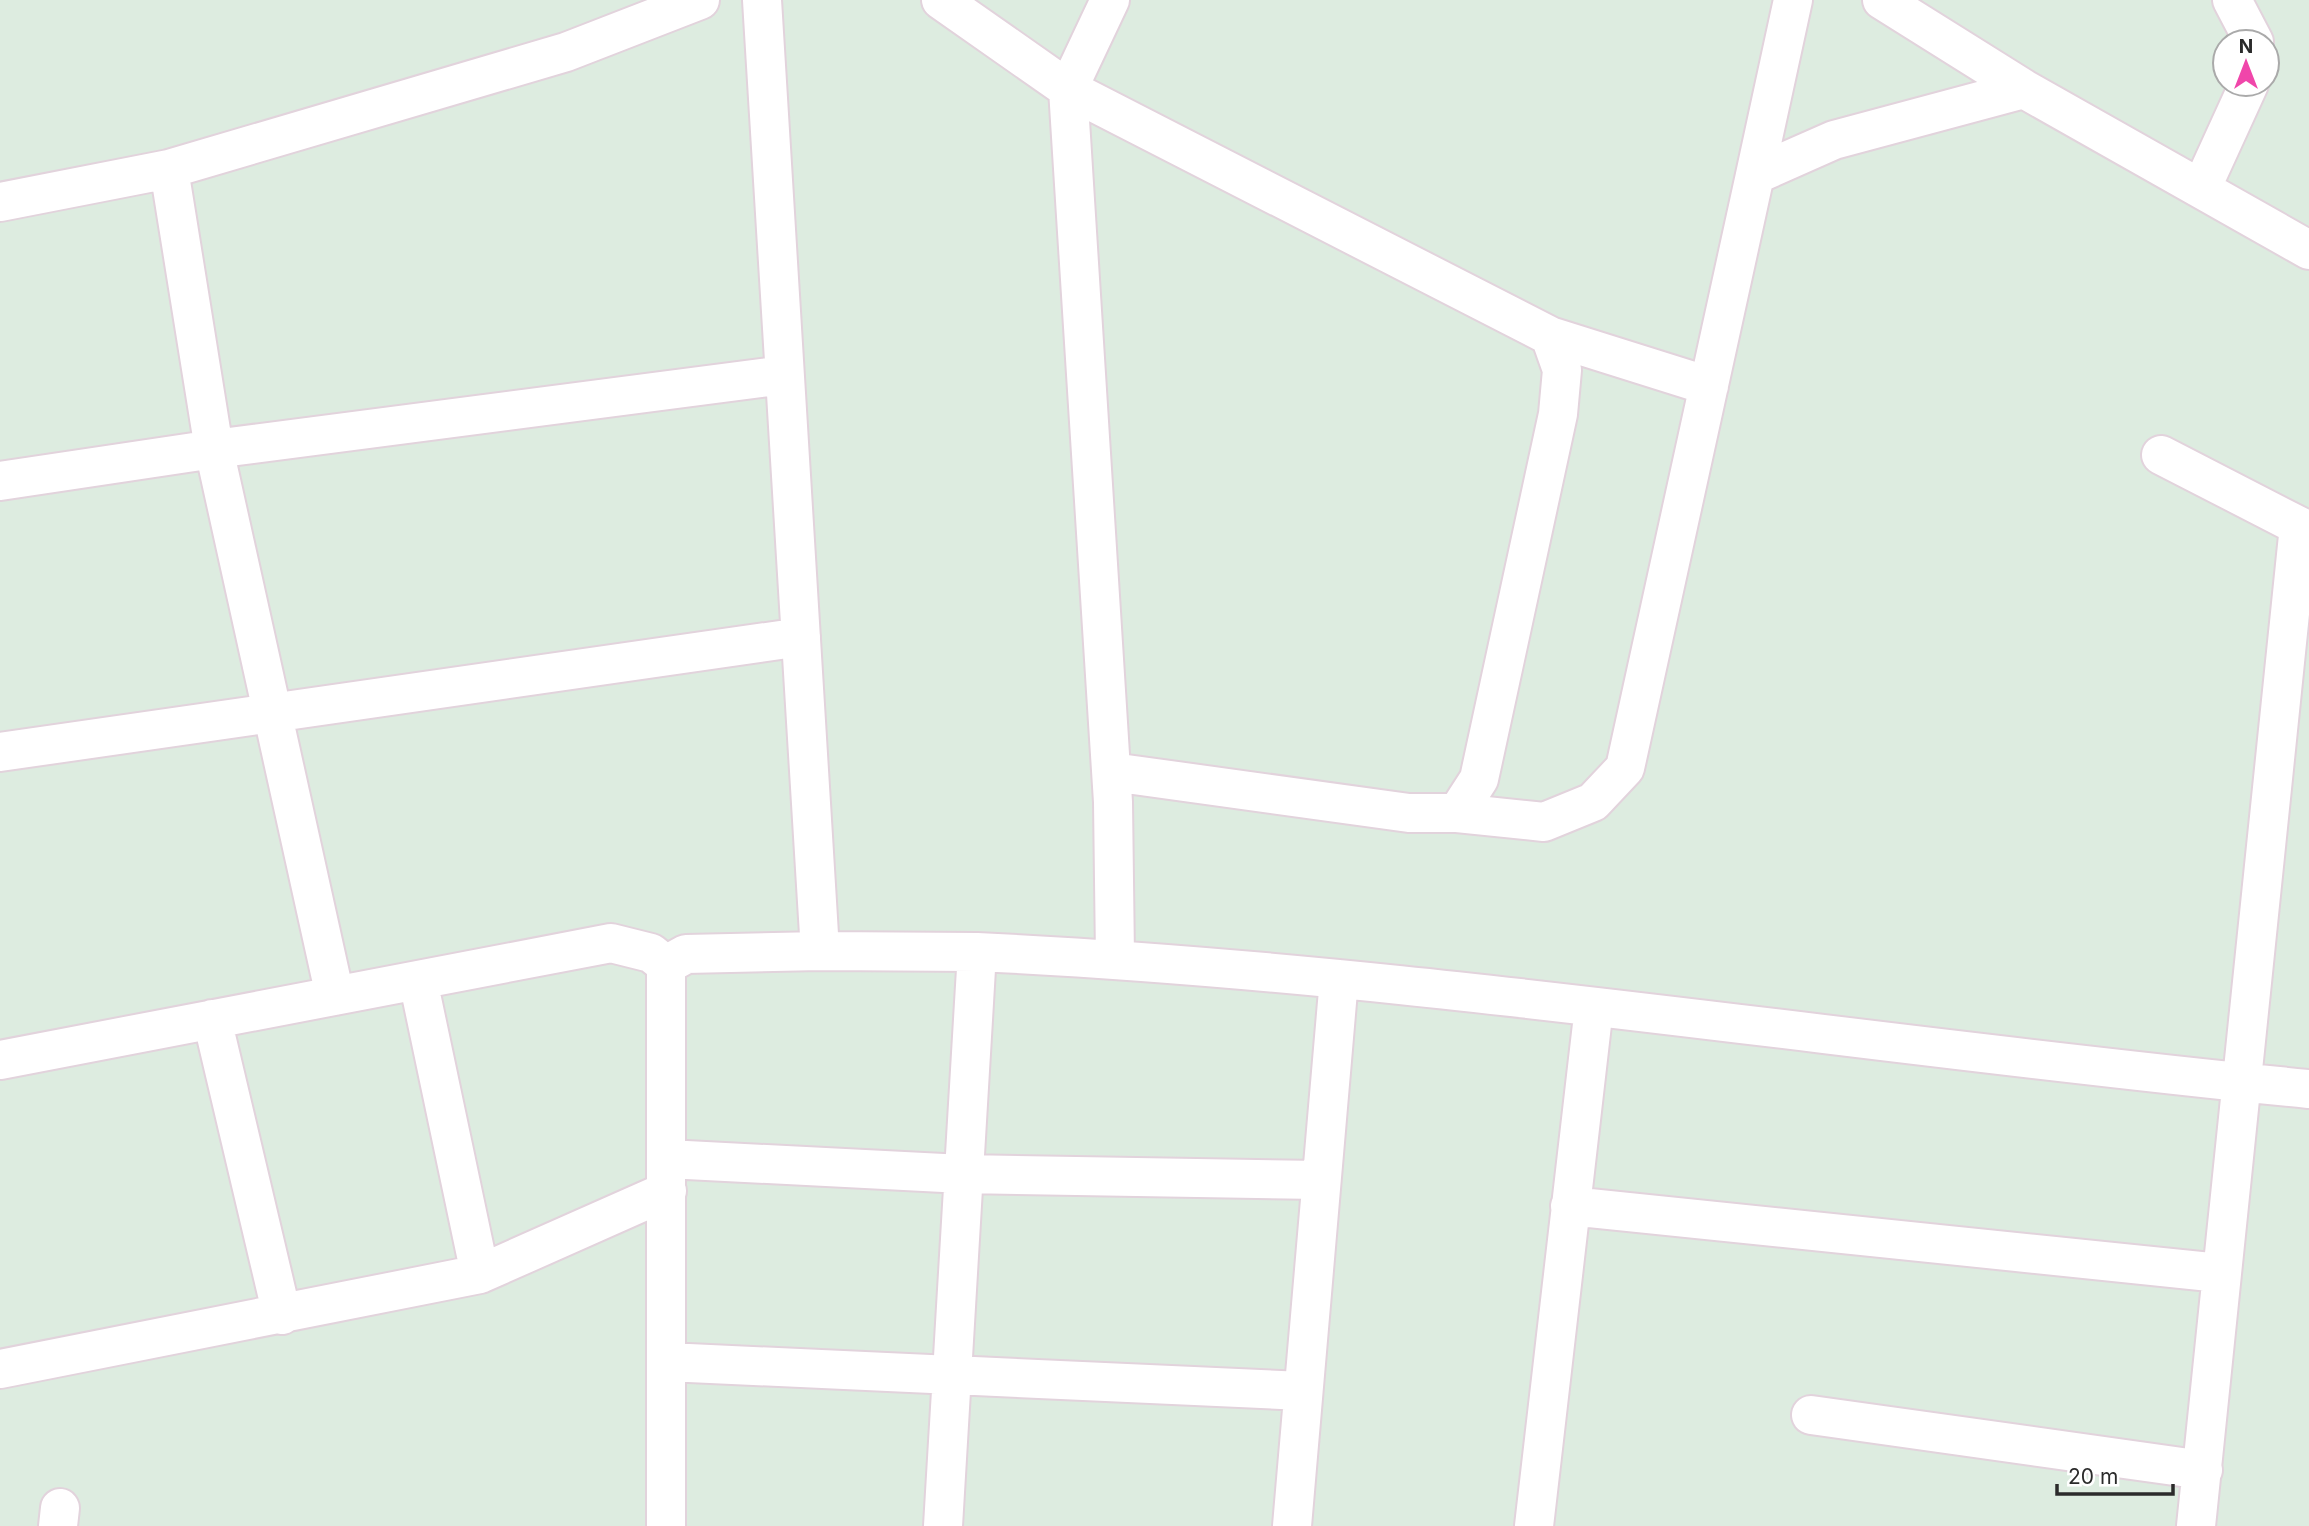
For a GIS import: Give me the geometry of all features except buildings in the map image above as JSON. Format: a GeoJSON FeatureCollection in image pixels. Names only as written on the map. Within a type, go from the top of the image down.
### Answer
{"type":"FeatureCollection","features":[{"type":"Feature","properties":{"kind":"street"},"geometry":{"type":"LineString","coordinates":[[0,202],[169,169],[566,52],[701,0]]}},
{"type":"Feature","properties":{"kind":"street"},"geometry":{"type":"LineString","coordinates":[[762,0],[820,951]]}},
{"type":"Feature","properties":{"kind":"street"},"geometry":{"type":"LineString","coordinates":[[942,0],[1068,89],[1550,336],[1709,386]]}},
{"type":"Feature","properties":{"kind":"street"},"geometry":{"type":"LineString","coordinates":[[1110,0],[1068,89],[1112,772],[1115,958]]}},
{"type":"Feature","properties":{"kind":"street"},"geometry":{"type":"LineString","coordinates":[[1112,772],[1409,813],[1457,813],[1545,822],[1593,802],[1625,768],[1793,0]]}},
{"type":"Feature","properties":{"kind":"street"},"geometry":{"type":"LineString","coordinates":[[1882,0],[2024,89],[2309,250]]}},
{"type":"Feature","properties":{"kind":"street"},"geometry":{"type":"LineString","coordinates":[[2232,0],[2247,28]]}},
{"type":"Feature","properties":{"kind":"street"},"geometry":{"type":"LineString","coordinates":[[1755,175],[1834,140],[2024,89]]}},
{"type":"Feature","properties":{"kind":"street"},"geometry":{"type":"LineString","coordinates":[[2202,189],[2243,98]]}},
{"type":"Feature","properties":{"kind":"street"},"geometry":{"type":"LineString","coordinates":[[169,169],[214,449],[335,996]]}},
{"type":"Feature","properties":{"kind":"street"},"geometry":{"type":"LineString","coordinates":[[1457,813],[1479,779],[1558,414],[1562,370],[1550,336]]}},
{"type":"Feature","properties":{"kind":"street"},"geometry":{"type":"LineString","coordinates":[[0,481],[214,449],[784,376]]}},
{"type":"Feature","properties":{"kind":"street"},"geometry":{"type":"LineString","coordinates":[[2161,455],[2304,529],[2220,1273],[2196,1526]]}},
{"type":"Feature","properties":{"kind":"street"},"geometry":{"type":"LineString","coordinates":[[0,752],[801,637]]}},
{"type":"Feature","properties":{"kind":"street"},"geometry":{"type":"LineString","coordinates":[[0,1060],[611,943],[650,953],[666,965]]}},
{"type":"Feature","properties":{"kind":"street"},"geometry":{"type":"LineString","coordinates":[[666,965],[686,954],[820,951],[977,952],[1115,958],[1339,979],[2309,1088]]}},
{"type":"Feature","properties":{"kind":"street"},"geometry":{"type":"LineString","coordinates":[[943,1526],[977,952]]}},
{"type":"Feature","properties":{"kind":"street"},"geometry":{"type":"LineString","coordinates":[[666,965],[666,1526]]}},
{"type":"Feature","properties":{"kind":"street"},"geometry":{"type":"LineString","coordinates":[[1292,1526],[1339,979]]}},
{"type":"Feature","properties":{"kind":"street"},"geometry":{"type":"LineString","coordinates":[[418,980],[480,1274]]}},
{"type":"Feature","properties":{"kind":"street"},"geometry":{"type":"LineString","coordinates":[[1534,1526],[1594,1007]]}},
{"type":"Feature","properties":{"kind":"street"},"geometry":{"type":"LineString","coordinates":[[212,1019],[282,1315]]}},
{"type":"Feature","properties":{"kind":"street"},"geometry":{"type":"LineString","coordinates":[[0,1369],[480,1274],[667,1175],[963,1174],[1321,1180]]}},
{"type":"Feature","properties":{"kind":"street"},"geometry":{"type":"LineString","coordinates":[[1570,1206],[2220,1273]]}},
{"type":"Feature","properties":{"kind":"street"},"geometry":{"type":"LineString","coordinates":[[667,1362],[1303,1391]]}},
{"type":"Feature","properties":{"kind":"street"},"geometry":{"type":"LineString","coordinates":[[1811,1415],[2203,1470]]}}]}
